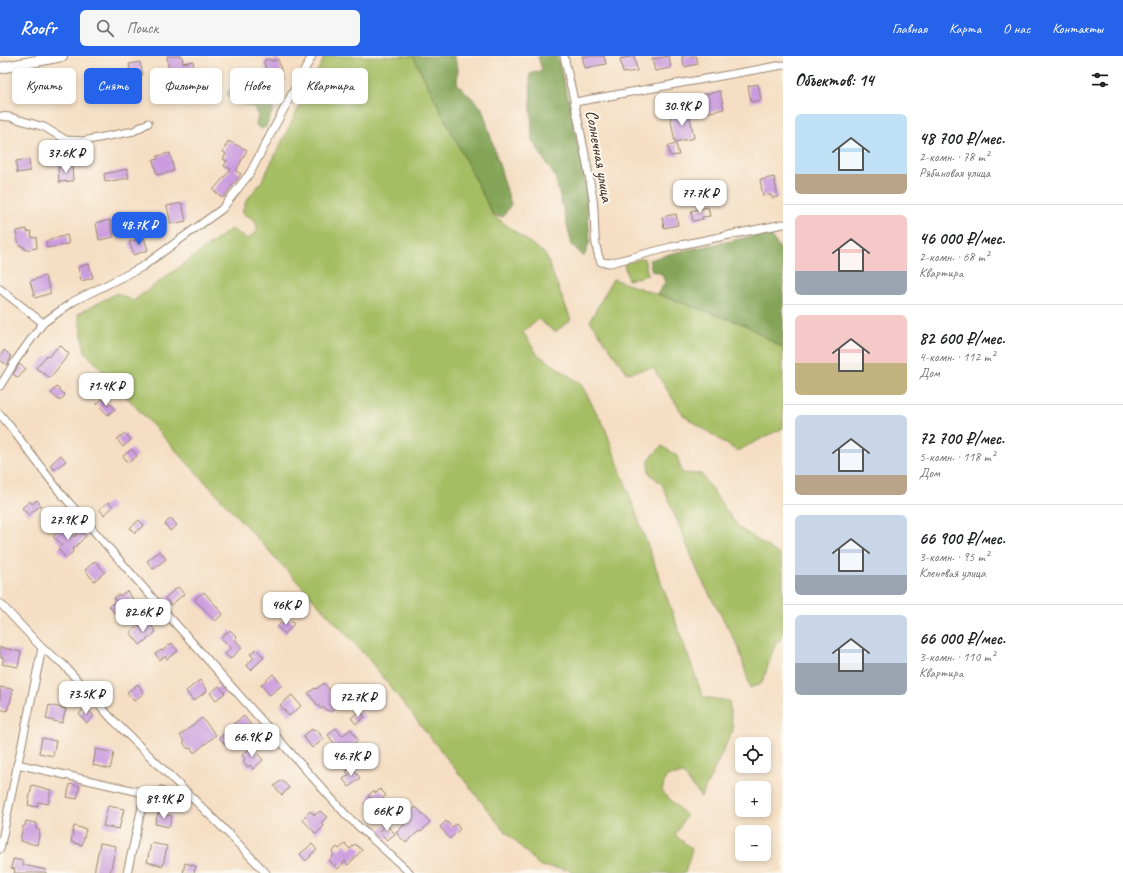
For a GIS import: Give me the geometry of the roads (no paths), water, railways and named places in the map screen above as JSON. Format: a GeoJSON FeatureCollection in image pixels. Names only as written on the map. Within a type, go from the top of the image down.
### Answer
{"type":"FeatureCollection","features":[{"type":"Feature","properties":{"kind":"main road"},"geometry":{"type":"LineString","coordinates":[[0,68],[62,56]]}},
{"type":"Feature","properties":{"kind":"street"},"geometry":{"type":"LineString","coordinates":[[0,386],[16,360],[43,323],[74,301],[142,267],[222,209],[250,173],[312,56]]}},
{"type":"Feature","properties":{"kind":"street","name":"Солнечная улица"},"geometry":{"type":"LineString","coordinates":[[564,56],[575,102],[593,201],[597,254],[601,262],[610,263],[671,247],[783,224]]}},
{"type":"Feature","properties":{"kind":"street"},"geometry":{"type":"LineString","coordinates":[[575,102],[783,65]]}},
{"type":"Feature","properties":{"kind":"street"},"geometry":{"type":"LineString","coordinates":[[0,116],[10,117],[44,127],[66,140],[83,141],[134,131],[148,122]]}},
{"type":"Feature","properties":{"kind":"street"},"geometry":{"type":"LineString","coordinates":[[0,289],[43,323]]}},
{"type":"Feature","properties":{"kind":"street"},"geometry":{"type":"LineString","coordinates":[[0,414],[59,491],[347,816],[410,873]]}},
{"type":"Feature","properties":{"kind":"street"},"geometry":{"type":"LineString","coordinates":[[0,604],[42,648],[63,664],[111,718],[229,834],[266,873]]}},
{"type":"Feature","properties":{"kind":"street"},"geometry":{"type":"LineString","coordinates":[[0,849],[42,648]]}},
{"type":"Feature","properties":{"kind":"street"},"geometry":{"type":"LineString","coordinates":[[17,764],[140,792],[143,794],[144,798],[127,873]]}}]}
